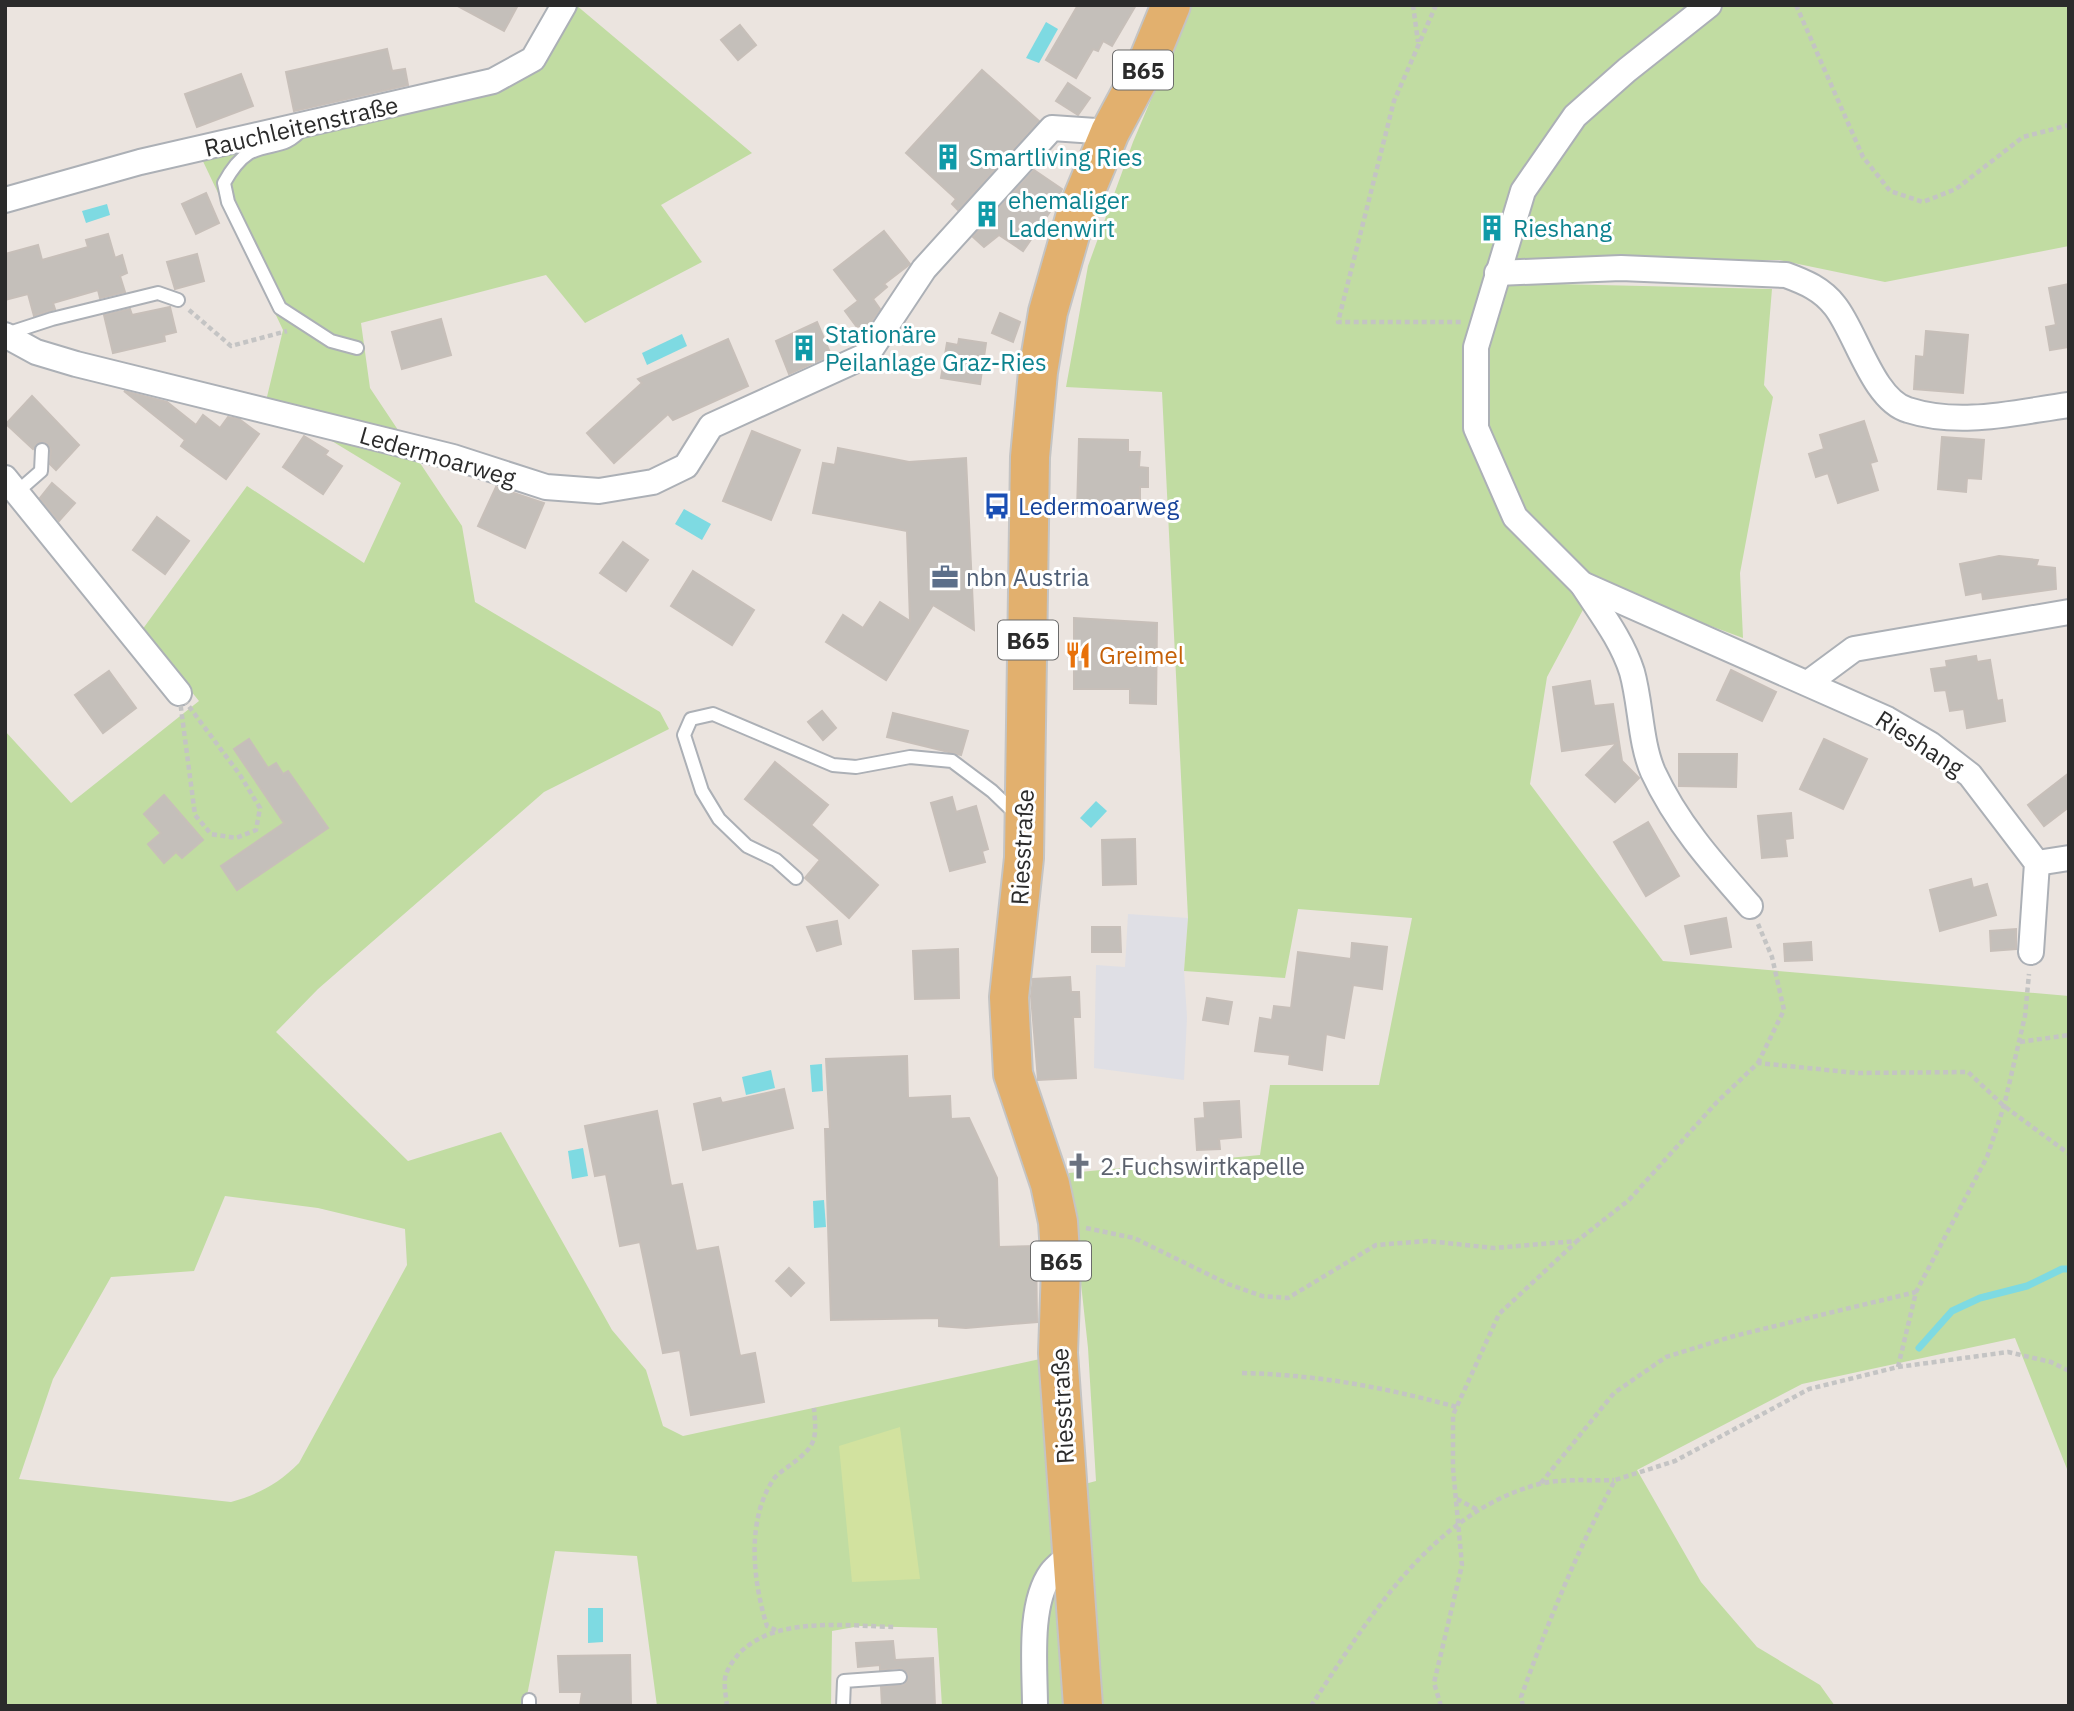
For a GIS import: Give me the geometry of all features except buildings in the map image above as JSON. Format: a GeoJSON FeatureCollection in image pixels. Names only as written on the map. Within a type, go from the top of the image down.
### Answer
{"type":"FeatureCollection","features":[{"type":"Feature","properties":{"kind":"main road","name":"Riesstraße"},"geometry":{"type":"LineString","coordinates":[[1083,1706],[1058,1353],[1061,1268],[1058,1222],[1050,1184],[1013,1073],[1009,997],[1025,824],[1028,515],[1038,372],[1048,312],[1076,214],[1110,132],[1148,61],[1171,5]]}},
{"type":"Feature","properties":{"kind":"street","name":"Rauchleitenstraße"},"geometry":{"type":"LineString","coordinates":[[5,200],[140,162],[304,127],[492,81],[533,59],[564,5]]}},
{"type":"Feature","properties":{"kind":"street","name":"Rieshang"},"geometry":{"type":"LineString","coordinates":[[1709,5],[1627,70],[1575,116],[1523,191],[1476,347],[1476,428],[1516,517],[1582,584],[1620,644],[1631,672],[1652,769],[1671,807],[1694,843],[1750,906]]}},
{"type":"Feature","properties":{"kind":"street","name":"Ledermoarweg"},"geometry":{"type":"LineString","coordinates":[[5,334],[36,352],[76,364],[453,457],[546,487],[598,491],[653,482],[687,466],[711,426],[867,355],[924,269],[1052,128],[1110,132]]}},
{"type":"Feature","properties":{"kind":"street"},"geometry":{"type":"LineString","coordinates":[[1497,273],[1621,268],[1786,275],[1811,284],[1835,306],[1877,384],[1906,410],[1967,419],[2069,405]]}},
{"type":"Feature","properties":{"kind":"street"},"geometry":{"type":"LineString","coordinates":[[11,485],[179,693]]}},
{"type":"Feature","properties":{"kind":"street","name":"Rieshang"},"geometry":{"type":"LineString","coordinates":[[1582,584],[1887,719],[1930,744],[1970,775],[2037,863]]}},
{"type":"Feature","properties":{"kind":"street"},"geometry":{"type":"LineString","coordinates":[[1808,683],[1854,649],[2069,612]]}},
{"type":"Feature","properties":{"kind":"street"},"geometry":{"type":"LineString","coordinates":[[2031,952],[2037,863],[2069,858]]}},
{"type":"Feature","properties":{"kind":"street"},"geometry":{"type":"LineString","coordinates":[[1035,1706],[1035,1644],[1041,1592],[1052,1572],[1071,1554]]}},
{"type":"Feature","properties":{"kind":"lane"},"geometry":{"type":"LineString","coordinates":[[304,127],[292,141],[249,153],[234,167],[224,183],[228,202],[280,308],[302,325],[331,341],[357,348]]}},
{"type":"Feature","properties":{"kind":"lane"},"geometry":{"type":"LineString","coordinates":[[5,334],[52,319],[158,293],[178,300]]}},
{"type":"Feature","properties":{"kind":"lane"},"geometry":{"type":"LineString","coordinates":[[11,485],[41,471],[42,450]]}},
{"type":"Feature","properties":{"kind":"lane"},"geometry":{"type":"LineString","coordinates":[[796,878],[776,860],[747,846],[719,819],[702,791],[684,735],[691,719],[713,713],[832,765],[856,766],[909,757],[952,761],[992,791],[1025,824]]}},
{"type":"Feature","properties":{"kind":"lane"},"geometry":{"type":"LineString","coordinates":[[843,1706],[844,1681],[900,1677]]}},
{"type":"Feature","properties":{"kind":"path"},"geometry":{"type":"LineString","coordinates":[[1413,5],[1419,44]]}},
{"type":"Feature","properties":{"kind":"path"},"geometry":{"type":"LineString","coordinates":[[1436,5],[1394,101],[1338,322],[1483,322]]}},
{"type":"Feature","properties":{"kind":"path"},"geometry":{"type":"LineString","coordinates":[[1796,5],[1863,157],[1890,191],[1923,202],[1956,189],[2023,137],[2069,125]]}},
{"type":"Feature","properties":{"kind":"path"},"geometry":{"type":"LineString","coordinates":[[178,300],[231,346],[302,325]]}},
{"type":"Feature","properties":{"kind":"path"},"geometry":{"type":"LineString","coordinates":[[179,693],[240,775],[260,808],[256,830],[236,838],[211,834],[195,816],[179,693]]}},
{"type":"Feature","properties":{"kind":"path"},"geometry":{"type":"LineString","coordinates":[[1441,1706],[1434,1683],[1462,1565],[1453,1415],[1499,1314],[1577,1241],[1629,1200],[1717,1102],[1758,1063],[1784,1010],[1772,957],[1750,906]]}},
{"type":"Feature","properties":{"kind":"path"},"geometry":{"type":"LineString","coordinates":[[1898,1367],[1916,1292],[1987,1157],[2004,1106],[2020,1042],[2031,952]]}},
{"type":"Feature","properties":{"kind":"path"},"geometry":{"type":"LineString","coordinates":[[2020,1042],[2069,1035]]}},
{"type":"Feature","properties":{"kind":"path"},"geometry":{"type":"LineString","coordinates":[[1758,1063],[1857,1073],[1968,1072],[2004,1106],[2069,1154]]}},
{"type":"Feature","properties":{"kind":"path"},"geometry":{"type":"LineString","coordinates":[[1075,1226],[1134,1238],[1228,1284],[1262,1296],[1288,1298],[1376,1245],[1427,1241],[1494,1248],[1577,1241]]}},
{"type":"Feature","properties":{"kind":"path"},"geometry":{"type":"LineString","coordinates":[[1541,1483],[1614,1393],[1666,1357],[1734,1336],[1916,1292]]}},
{"type":"Feature","properties":{"kind":"path"},"geometry":{"type":"LineString","coordinates":[[1311,1706],[1355,1637],[1401,1576],[1484,1505],[1541,1483],[1615,1480],[1675,1461],[1810,1389],[1898,1367],[2008,1352],[2051,1362],[2069,1371]]}},
{"type":"Feature","properties":{"kind":"path"},"geometry":{"type":"LineString","coordinates":[[1241,1373],[1298,1375],[1373,1385],[1457,1407]]}},
{"type":"Feature","properties":{"kind":"path"},"geometry":{"type":"LineString","coordinates":[[814,1408],[817,1434],[811,1450],[774,1478],[758,1511],[755,1556],[760,1604],[767,1626],[776,1630],[896,1627]]}},
{"type":"Feature","properties":{"kind":"path"},"geometry":{"type":"LineString","coordinates":[[1516,1706],[1576,1555],[1615,1480]]}},
{"type":"Feature","properties":{"kind":"path"},"geometry":{"type":"LineString","coordinates":[[1456,1499],[1478,1510]]}},
{"type":"Feature","properties":{"kind":"path"},"geometry":{"type":"LineString","coordinates":[[727,1706],[725,1676],[743,1647],[776,1630]]}},
{"type":"Feature","properties":{"kind":"path"},"geometry":{"type":"LineString","coordinates":[[1521,1697],[1523,1706]]}},
{"type":"Feature","properties":{"kind":"shaded area"},"geometry":{"type":"Polygon","coordinates":[[[1128,914],[1188,918],[1184,971],[1187,1017],[1184,1080],[1094,1068],[1096,965],[1125,967],[1128,914]]]}},
{"type":"Feature","properties":{"kind":"green space"},"geometry":{"type":"Polygon","coordinates":[[[576,5],[752,153],[661,205],[702,262],[585,323],[546,275],[361,323],[370,388],[462,526],[475,602],[660,712],[669,729],[544,792],[318,989],[276,1032],[408,1161],[501,1132],[612,1330],[646,1370],[663,1426],[683,1436],[1040,1359],[1051,1493],[1096,1481],[1088,1348],[1069,1173],[1260,1155],[1270,1085],[1379,1085],[1412,918],[1298,909],[1285,978],[1184,971],[1188,918],[1162,392],[1066,387],[1088,266],[1133,142],[1191,5],[2069,5],[2069,246],[1885,282],[1779,260],[1513,260],[1518,283],[1772,289],[1764,385],[1773,397],[1740,573],[1743,638],[1673,612],[1593,591],[1547,677],[1530,784],[1663,961],[2069,996],[2069,1474],[2015,1338],[1802,1384],[1637,1470],[1701,1582],[1757,1647],[1820,1685],[1835,1706],[942,1706],[937,1628],[860,1626],[832,1631],[831,1706],[657,1706],[637,1556],[555,1551],[525,1706],[5,1706],[5,731],[71,803],[199,701],[142,630],[247,486],[364,563],[401,483],[266,401],[283,330],[200,155],[498,90],[576,5]],[[225,1196],[194,1271],[111,1277],[53,1379],[19,1479],[231,1502],[268,1487],[299,1463],[407,1265],[405,1229],[318,1208],[225,1196]]]}},
{"type":"Feature","properties":{"kind":"green space"},"geometry":{"type":"Polygon","coordinates":[[[900,1427],[920,1579],[852,1582],[839,1446],[900,1427]]]}},
{"type":"Feature","properties":{"kind":"water"},"geometry":{"type":"Polygon","coordinates":[[[1046,22],[1058,29],[1039,63],[1026,58],[1046,22]]]}},
{"type":"Feature","properties":{"kind":"water"},"geometry":{"type":"Polygon","coordinates":[[[107,204],[110,215],[86,223],[82,211],[107,204]]]}},
{"type":"Feature","properties":{"kind":"water"},"geometry":{"type":"Polygon","coordinates":[[[682,334],[687,346],[647,365],[642,353],[682,334]]]}},
{"type":"Feature","properties":{"kind":"water"},"geometry":{"type":"Polygon","coordinates":[[[684,509],[711,524],[702,540],[675,524],[684,509]]]}},
{"type":"Feature","properties":{"kind":"water"},"geometry":{"type":"Polygon","coordinates":[[[1096,801],[1107,811],[1091,828],[1080,818],[1096,801]]]}},
{"type":"Feature","properties":{"kind":"water"},"geometry":{"type":"Polygon","coordinates":[[[822,1064],[823,1091],[812,1092],[810,1065],[822,1064]]]}},
{"type":"Feature","properties":{"kind":"water"},"geometry":{"type":"Polygon","coordinates":[[[771,1070],[775,1088],[746,1095],[742,1077],[771,1070]]]}},
{"type":"Feature","properties":{"kind":"water"},"geometry":{"type":"Polygon","coordinates":[[[583,1148],[588,1176],[572,1179],[568,1151],[583,1148]]]}},
{"type":"Feature","properties":{"kind":"water"},"geometry":{"type":"Polygon","coordinates":[[[824,1200],[826,1227],[814,1228],[813,1201],[824,1200]]]}},
{"type":"Feature","properties":{"kind":"water"},"geometry":{"type":"Polygon","coordinates":[[[588,1608],[603,1608],[603,1642],[588,1643],[588,1608]]]}},
{"type":"Feature","properties":{"kind":"waterway"},"geometry":{"type":"LineString","coordinates":[[1919,1348],[1952,1311],[1980,1298],[2027,1286],[2062,1269],[2069,1269]]}},
{"type":"Feature","properties":{"kind":"place","name":"Smartliving Ries"},"geometry":{"type":"Point","coordinates":[948,157]}},
{"type":"Feature","properties":{"kind":"place","name":"ehemaliger Ladenwirt"},"geometry":{"type":"Point","coordinates":[987,214]}},
{"type":"Feature","properties":{"kind":"place","name":"Rieshang"},"geometry":{"type":"Point","coordinates":[1492,228]}},
{"type":"Feature","properties":{"kind":"place","name":"Stationäre Peilanlage Graz-Ries"},"geometry":{"type":"Point","coordinates":[804,348]}},
{"type":"Feature","properties":{"kind":"place","name":"Ledermoarweg"},"geometry":{"type":"Point","coordinates":[997,506]}},
{"type":"Feature","properties":{"kind":"place","name":"nbn Austria"},"geometry":{"type":"Point","coordinates":[945,577]}},
{"type":"Feature","properties":{"kind":"place","name":"Greimel"},"geometry":{"type":"Point","coordinates":[1078,655]}},
{"type":"Feature","properties":{"kind":"place","name":"2.Fuchswirtkapelle"},"geometry":{"type":"Point","coordinates":[1079,1166]}}]}
